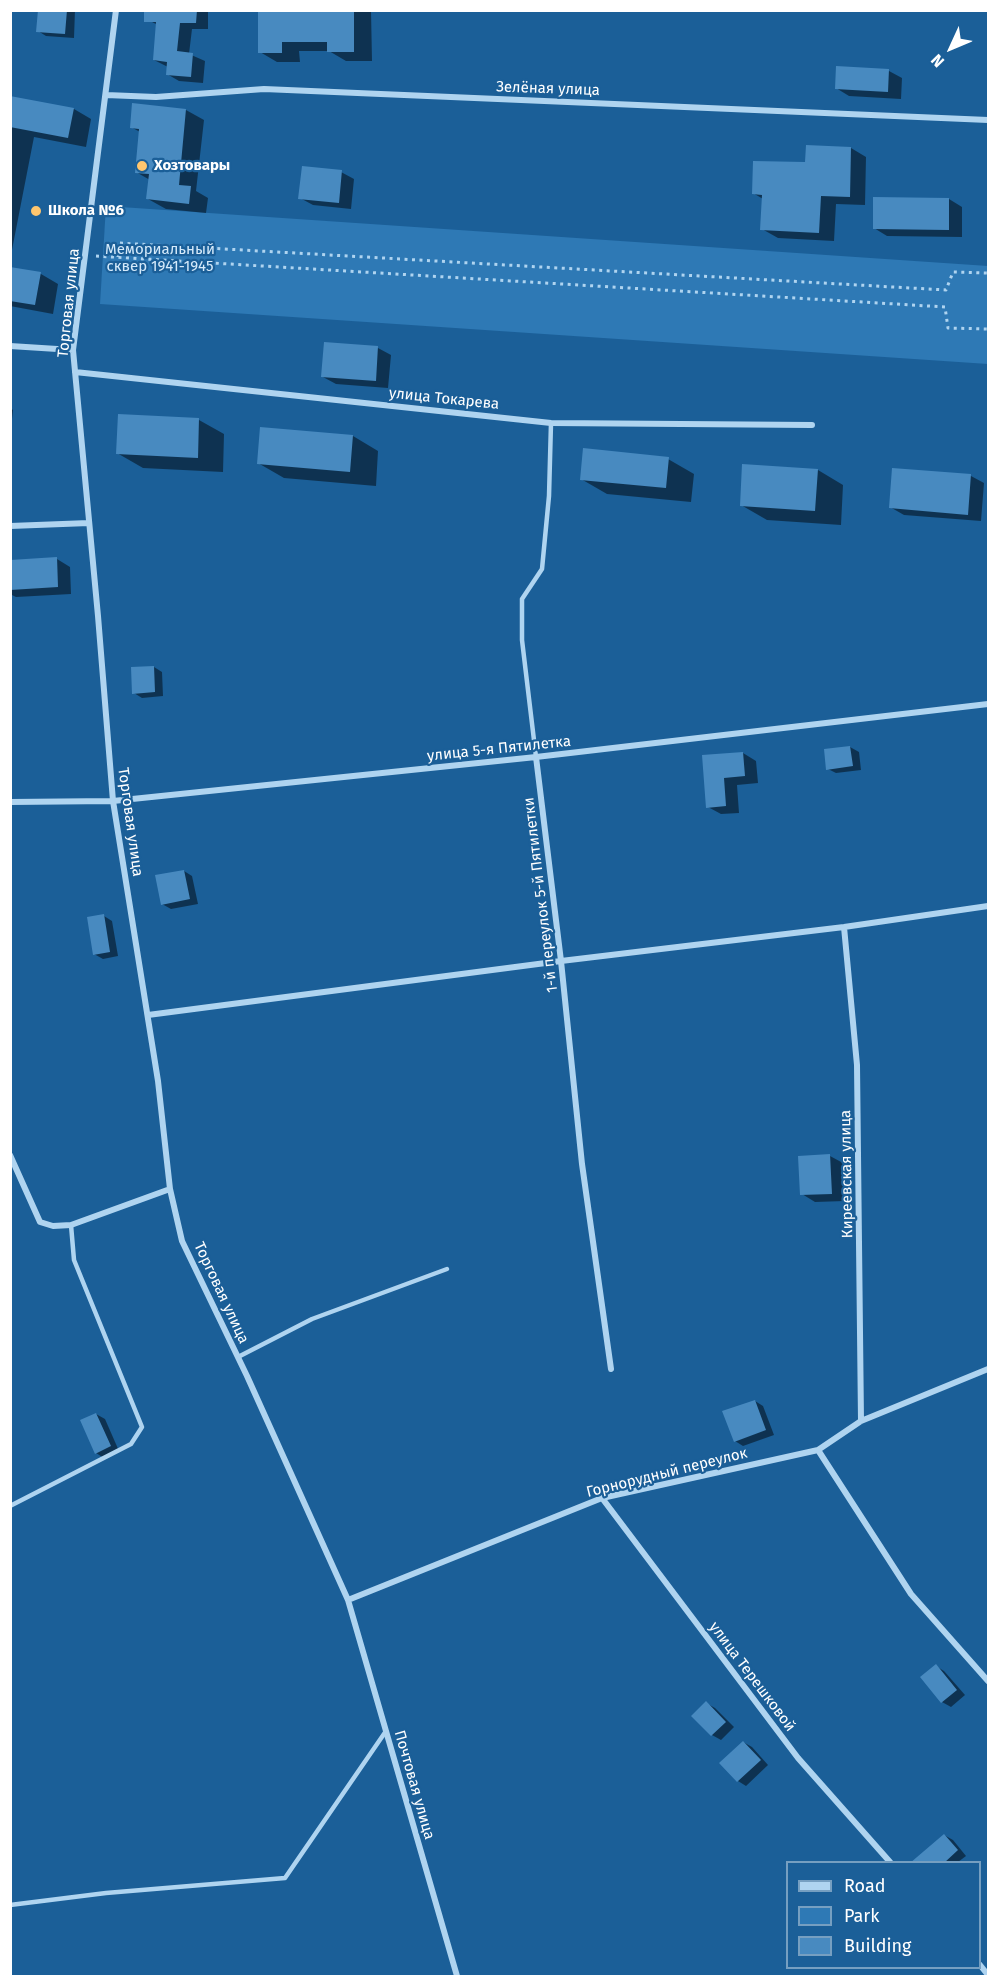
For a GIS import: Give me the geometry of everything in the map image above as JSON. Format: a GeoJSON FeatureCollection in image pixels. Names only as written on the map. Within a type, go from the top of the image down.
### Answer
{"type":"FeatureCollection","features":[{"type":"Feature","properties":{"kind":"street","name":"Торговая улица"},"geometry":{"type":"LineString","coordinates":[[116,10],[73,350],[99,616],[113,801],[158,1081],[170,1189],[182,1241],[238,1357],[348,1600]]}},
{"type":"Feature","properties":{"kind":"street","name":"Зелёная улица"},"geometry":{"type":"LineString","coordinates":[[106,95],[156,97],[264,89],[988,120]]}},
{"type":"Feature","properties":{"kind":"street"},"geometry":{"type":"LineString","coordinates":[[10,346],[73,350]]}},
{"type":"Feature","properties":{"kind":"street","name":"улица Токарева"},"geometry":{"type":"LineString","coordinates":[[75,372],[551,423],[812,425]]}},
{"type":"Feature","properties":{"kind":"street"},"geometry":{"type":"LineString","coordinates":[[10,526],[89,524]]}},
{"type":"Feature","properties":{"kind":"street","name":"улица 5-я Пятилетка"},"geometry":{"type":"LineString","coordinates":[[10,802],[113,801],[536,757],[988,704]]}},
{"type":"Feature","properties":{"kind":"street","name":"1-й переулок 5-й Пятилетки"},"geometry":{"type":"LineString","coordinates":[[536,757],[561,961],[582,1164],[611,1370]]}},
{"type":"Feature","properties":{"kind":"street"},"geometry":{"type":"LineString","coordinates":[[148,1015],[844,927],[988,906]]}},
{"type":"Feature","properties":{"kind":"street","name":"Киреевская улица"},"geometry":{"type":"LineString","coordinates":[[844,927],[858,1065],[861,1421]]}},
{"type":"Feature","properties":{"kind":"street"},"geometry":{"type":"LineString","coordinates":[[10,1155],[40,1222],[53,1226],[71,1225],[170,1189]]}},
{"type":"Feature","properties":{"kind":"street","name":"Горнорудный переулок"},"geometry":{"type":"LineString","coordinates":[[348,1600],[602,1498],[818,1450],[861,1421],[988,1369]]}},
{"type":"Feature","properties":{"kind":"street"},"geometry":{"type":"LineString","coordinates":[[818,1450],[911,1594],[988,1681]]}},
{"type":"Feature","properties":{"kind":"street","name":"улица Терешковой"},"geometry":{"type":"LineString","coordinates":[[602,1498],[798,1758],[888,1861]]}},
{"type":"Feature","properties":{"kind":"street","name":"Почтовая улица"},"geometry":{"type":"LineString","coordinates":[[348,1600],[457,1977]]}},
{"type":"Feature","properties":{"kind":"lane","name":"1-й переулок 5-й Пятилетки"},"geometry":{"type":"LineString","coordinates":[[536,757],[522,640],[522,599],[542,569],[549,496],[551,423]]}},
{"type":"Feature","properties":{"kind":"lane"},"geometry":{"type":"LineString","coordinates":[[10,1506],[131,1444],[142,1427],[74,1260],[71,1225]]}},
{"type":"Feature","properties":{"kind":"lane"},"geometry":{"type":"LineString","coordinates":[[238,1357],[312,1319],[447,1269]]}},
{"type":"Feature","properties":{"kind":"lane"},"geometry":{"type":"LineString","coordinates":[[10,1905],[106,1893],[285,1878],[386,1731]]}},
{"type":"Feature","properties":{"kind":"path"},"geometry":{"type":"LineString","coordinates":[[118,257],[119,243],[946,291],[953,272],[988,273]]}},
{"type":"Feature","properties":{"kind":"path"},"geometry":{"type":"LineString","coordinates":[[85,255],[945,307],[948,328],[988,328]]}},
{"type":"Feature","properties":{"kind":"green space","name":"Мемориальный сквер 1941-1945"},"geometry":{"type":"Polygon","coordinates":[[[106,206],[988,266],[988,364],[100,304],[106,206]]]}},
{"type":"Feature","properties":{"kind":"building"},"geometry":{"type":"Polygon","coordinates":[[[38,10],[67,10],[65,34],[36,32],[38,10]]]}},
{"type":"Feature","properties":{"kind":"building"},"geometry":{"type":"Polygon","coordinates":[[[144,10],[197,10],[196,23],[180,23],[177,51],[193,53],[191,77],[166,75],[167,62],[153,60],[156,22],[144,22],[144,10]]]}},
{"type":"Feature","properties":{"kind":"building"},"geometry":{"type":"Polygon","coordinates":[[[258,10],[354,10],[354,52],[327,52],[327,42],[282,42],[282,53],[258,53],[258,10]]]}},
{"type":"Feature","properties":{"kind":"building"},"geometry":{"type":"Polygon","coordinates":[[[836,66],[889,69],[888,92],[835,89],[836,66]]]}},
{"type":"Feature","properties":{"kind":"building"},"geometry":{"type":"Polygon","coordinates":[[[10,96],[74,108],[68,138],[10,127],[10,96]]]}},
{"type":"Feature","properties":{"kind":"building"},"geometry":{"type":"Polygon","coordinates":[[[132,103],[186,109],[179,185],[191,186],[189,204],[146,199],[149,174],[135,173],[139,129],[130,128],[132,103]]]}},
{"type":"Feature","properties":{"kind":"building"},"geometry":{"type":"Polygon","coordinates":[[[806,145],[851,147],[850,197],[821,196],[819,233],[760,230],[762,195],[752,194],[753,161],[805,162],[806,145]]]}},
{"type":"Feature","properties":{"kind":"building"},"geometry":{"type":"Polygon","coordinates":[[[302,166],[342,170],[339,203],[298,199],[302,166]]]}},
{"type":"Feature","properties":{"kind":"building"},"geometry":{"type":"Polygon","coordinates":[[[873,197],[949,198],[949,230],[873,229],[873,197]]]}},
{"type":"Feature","properties":{"kind":"building"},"geometry":{"type":"Polygon","coordinates":[[[10,267],[41,272],[35,305],[10,301],[10,267]]]}},
{"type":"Feature","properties":{"kind":"building"},"geometry":{"type":"Polygon","coordinates":[[[324,342],[378,346],[376,381],[321,377],[324,342]]]}},
{"type":"Feature","properties":{"kind":"building"},"geometry":{"type":"Polygon","coordinates":[[[118,414],[199,418],[198,458],[116,454],[118,414]]]}},
{"type":"Feature","properties":{"kind":"building"},"geometry":{"type":"Polygon","coordinates":[[[260,427],[353,435],[350,472],[257,464],[260,427]]]}},
{"type":"Feature","properties":{"kind":"building"},"geometry":{"type":"Polygon","coordinates":[[[583,448],[669,457],[666,488],[580,480],[583,448]]]}},
{"type":"Feature","properties":{"kind":"building"},"geometry":{"type":"Polygon","coordinates":[[[742,464],[818,469],[815,511],[740,506],[742,464]]]}},
{"type":"Feature","properties":{"kind":"building"},"geometry":{"type":"Polygon","coordinates":[[[892,468],[971,474],[968,515],[889,508],[892,468]]]}},
{"type":"Feature","properties":{"kind":"building"},"geometry":{"type":"Polygon","coordinates":[[[57,557],[58,587],[10,590],[10,560],[57,557]]]}},
{"type":"Feature","properties":{"kind":"building"},"geometry":{"type":"Polygon","coordinates":[[[154,666],[155,692],[132,694],[131,667],[154,666]]]}},
{"type":"Feature","properties":{"kind":"building"},"geometry":{"type":"Polygon","coordinates":[[[850,746],[853,766],[826,770],[824,749],[850,746]]]}},
{"type":"Feature","properties":{"kind":"building"},"geometry":{"type":"Polygon","coordinates":[[[743,752],[745,776],[724,778],[726,806],[706,808],[702,755],[743,752]]]}},
{"type":"Feature","properties":{"kind":"building"},"geometry":{"type":"Polygon","coordinates":[[[184,870],[190,899],[161,905],[155,875],[184,870]]]}},
{"type":"Feature","properties":{"kind":"building"},"geometry":{"type":"Polygon","coordinates":[[[104,914],[110,952],[93,955],[87,917],[104,914]]]}},
{"type":"Feature","properties":{"kind":"building"},"geometry":{"type":"Polygon","coordinates":[[[830,1154],[832,1194],[800,1195],[798,1156],[830,1154]]]}},
{"type":"Feature","properties":{"kind":"building"},"geometry":{"type":"Polygon","coordinates":[[[755,1400],[766,1430],[734,1442],[722,1411],[755,1400]]]}},
{"type":"Feature","properties":{"kind":"building"},"geometry":{"type":"Polygon","coordinates":[[[96,1413],[111,1446],[95,1454],[80,1420],[96,1413]]]}},
{"type":"Feature","properties":{"kind":"building"},"geometry":{"type":"Polygon","coordinates":[[[936,1664],[957,1690],[941,1703],[920,1677],[936,1664]]]}},
{"type":"Feature","properties":{"kind":"building"},"geometry":{"type":"Polygon","coordinates":[[[706,1701],[726,1722],[711,1736],[691,1716],[706,1701]]]}},
{"type":"Feature","properties":{"kind":"building"},"geometry":{"type":"Polygon","coordinates":[[[743,1741],[761,1760],[737,1782],[719,1763],[743,1741]]]}},
{"type":"Feature","properties":{"kind":"building"},"geometry":{"type":"Polygon","coordinates":[[[944,1834],[958,1850],[946,1861],[912,1861],[944,1834]]]}},
{"type":"Feature","properties":{"kind":"place","name":"Хозтовары"},"geometry":{"type":"Point","coordinates":[142,166]}},
{"type":"Feature","properties":{"kind":"place","name":"Школа №6"},"geometry":{"type":"Point","coordinates":[36,211]}}]}
